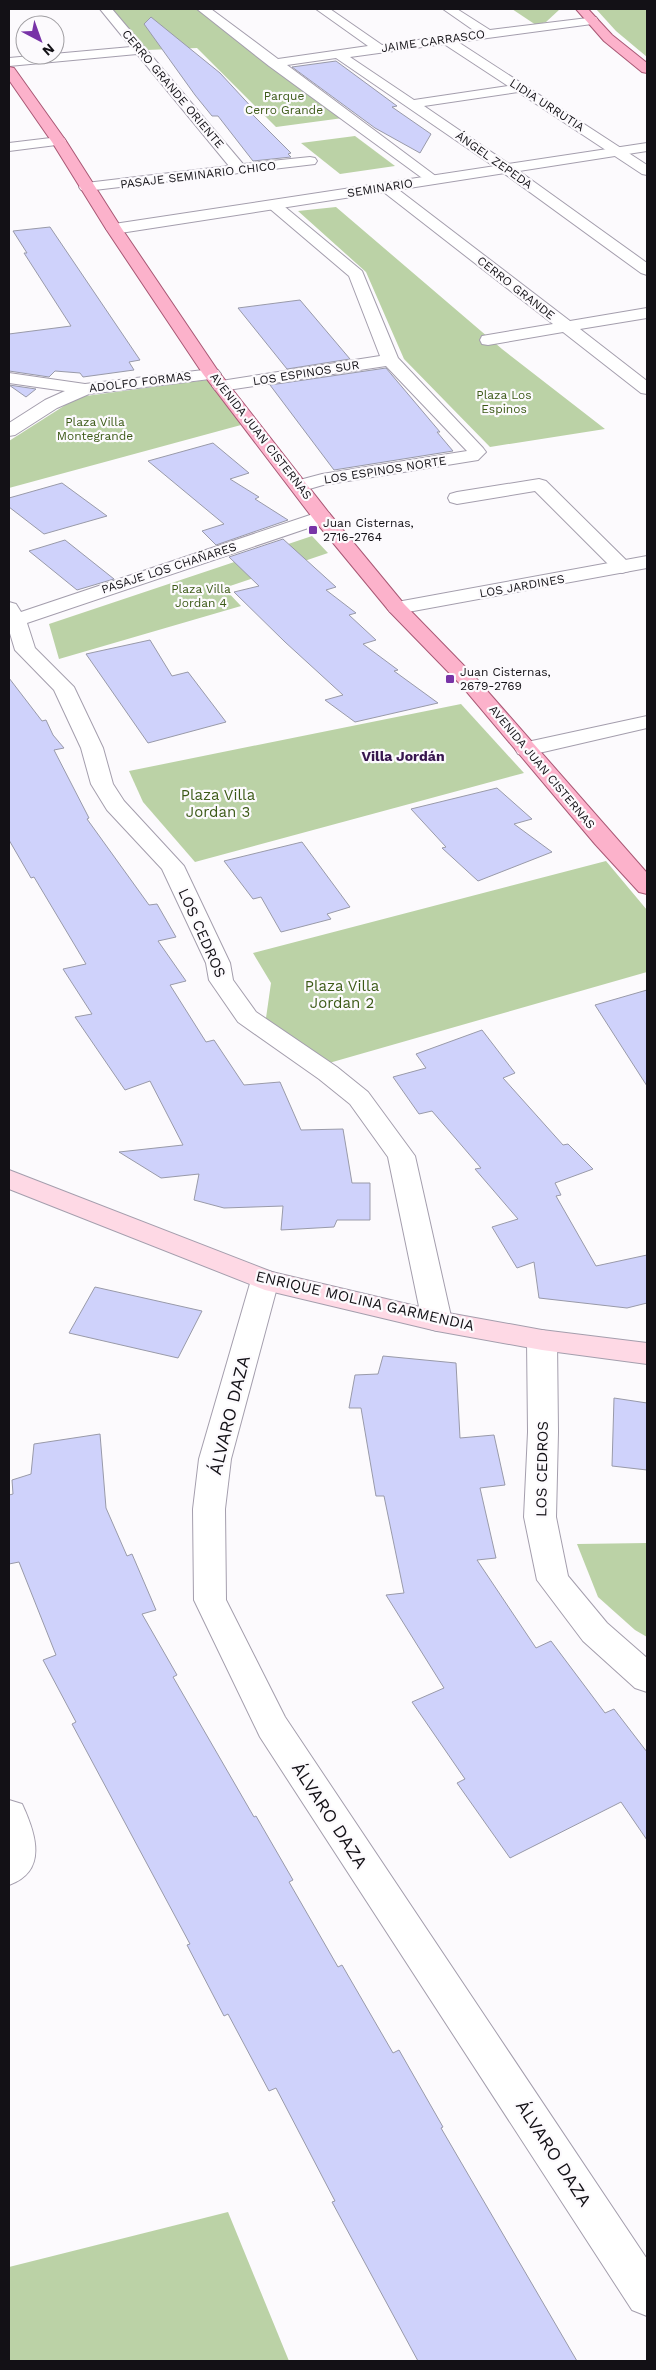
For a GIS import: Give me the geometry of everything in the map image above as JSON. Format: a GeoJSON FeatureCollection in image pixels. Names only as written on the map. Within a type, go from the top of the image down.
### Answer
{"type":"FeatureCollection","features":[{"type":"Feature","properties":{"kind":"main road"},"geometry":{"type":"LineString","coordinates":[[582,9],[608,38],[647,69]]}},
{"type":"Feature","properties":{"kind":"main road","name":"AVENIDA JUAN CISTERNAS"},"geometry":{"type":"LineString","coordinates":[[9,71],[59,141],[114,230],[217,380],[322,517],[397,608],[468,681],[647,887]]}},
{"type":"Feature","properties":{"kind":"main road","name":"ENRIQUE MOLINA GARMENDIA"},"geometry":{"type":"LineString","coordinates":[[9,1179],[265,1280],[437,1321],[542,1340],[647,1354]]}},
{"type":"Feature","properties":{"kind":"street","name":"CERRO GRANDE ORIENTE"},"geometry":{"type":"LineString","coordinates":[[106,9],[240,170]]}},
{"type":"Feature","properties":{"kind":"street"},"geometry":{"type":"LineString","coordinates":[[203,9],[434,180]]}},
{"type":"Feature","properties":{"kind":"street"},"geometry":{"type":"LineString","coordinates":[[322,9],[380,49]]}},
{"type":"Feature","properties":{"kind":"street"},"geometry":{"type":"LineString","coordinates":[[449,9],[488,34]]}},
{"type":"Feature","properties":{"kind":"street","name":"JAIME CARRASCO"},"geometry":{"type":"LineString","coordinates":[[274,63],[592,20]]}},
{"type":"Feature","properties":{"kind":"street","name":"LIDIA URRUTIA"},"geometry":{"type":"LineString","coordinates":[[447,40],[647,171]]}},
{"type":"Feature","properties":{"kind":"street"},"geometry":{"type":"LineString","coordinates":[[9,62],[141,50]]}},
{"type":"Feature","properties":{"kind":"street","name":"ÁNGEL ZEPEDA"},"geometry":{"type":"LineString","coordinates":[[338,54],[507,168],[647,270]]}},
{"type":"Feature","properties":{"kind":"street"},"geometry":{"type":"LineString","coordinates":[[411,104],[521,88]]}},
{"type":"Feature","properties":{"kind":"street"},"geometry":{"type":"LineString","coordinates":[[9,146],[59,141]]}},
{"type":"Feature","properties":{"kind":"street","name":"SEMINARIO"},"geometry":{"type":"LineString","coordinates":[[114,230],[647,147]]}},
{"type":"Feature","properties":{"kind":"street","name":"PASAJE SEMINARIO CHICO"},"geometry":{"type":"LineString","coordinates":[[86,187],[310,161]]}},
{"type":"Feature","properties":{"kind":"street","name":"CERRO GRANDE"},"geometry":{"type":"LineString","coordinates":[[386,187],[647,389]]}},
{"type":"Feature","properties":{"kind":"street"},"geometry":{"type":"LineString","coordinates":[[274,205],[356,274],[390,360]]}},
{"type":"Feature","properties":{"kind":"street"},"geometry":{"type":"LineString","coordinates":[[488,340],[647,313]]}},
{"type":"Feature","properties":{"kind":"street","name":"LOS ESPINOS SUR"},"geometry":{"type":"LineString","coordinates":[[217,380],[390,360]]}},
{"type":"Feature","properties":{"kind":"street","name":"LOS ESPINOS NORTE"},"geometry":{"type":"LineString","coordinates":[[299,486],[322,480],[472,456],[477,452],[390,360]]}},
{"type":"Feature","properties":{"kind":"street","name":"ADOLFO FORMAS"},"geometry":{"type":"LineString","coordinates":[[9,378],[85,389],[217,380]]}},
{"type":"Feature","properties":{"kind":"street"},"geometry":{"type":"LineString","coordinates":[[9,431],[51,404],[85,389]]}},
{"type":"Feature","properties":{"kind":"street"},"geometry":{"type":"LineString","coordinates":[[457,498],[539,485],[622,567]]}},
{"type":"Feature","properties":{"kind":"street","name":"PASAJE LOS CHAÑARES"},"geometry":{"type":"LineString","coordinates":[[12,614],[322,517]]}},
{"type":"Feature","properties":{"kind":"street","name":"LOS JARDINES"},"geometry":{"type":"LineString","coordinates":[[397,608],[647,562]]}},
{"type":"Feature","properties":{"kind":"street","name":"LOS CEDROS"},"geometry":{"type":"LineString","coordinates":[[12,614],[25,650],[63,687],[92,748],[102,784],[115,805],[172,866],[218,963],[221,980],[247,1017],[314,1062],[359,1098],[401,1156],[437,1321]]}},
{"type":"Feature","properties":{"kind":"street"},"geometry":{"type":"LineString","coordinates":[[526,749],[647,722]]}},
{"type":"Feature","properties":{"kind":"street","name":"ÁLVARO DAZA"},"geometry":{"type":"LineString","coordinates":[[265,1280],[215,1459],[209,1509],[210,1600],[272,1727],[647,2294]]}},
{"type":"Feature","properties":{"kind":"street","name":"LOS CEDROS"},"geometry":{"type":"LineString","coordinates":[[542,1340],[543,1432],[540,1517],[553,1580],[595,1632],[647,1678]]}},
{"type":"Feature","properties":{"kind":"street"},"geometry":{"type":"LineString","coordinates":[[9,1815],[17,1836],[17,1860],[9,1869]]}},
{"type":"Feature","properties":{"kind":"green space","name":"Parque Cerro Grande"},"geometry":{"type":"Polygon","coordinates":[[[109,9],[200,9],[270,66],[343,118],[276,127],[197,48],[147,50],[109,9]]]}},
{"type":"Feature","properties":{"kind":"green space"},"geometry":{"type":"Polygon","coordinates":[[[512,9],[560,9],[546,22],[536,25],[512,9]]]}},
{"type":"Feature","properties":{"kind":"green space"},"geometry":{"type":"Polygon","coordinates":[[[596,9],[647,9],[647,57],[616,31],[596,9]]]}},
{"type":"Feature","properties":{"kind":"green space"},"geometry":{"type":"Polygon","coordinates":[[[355,136],[395,166],[340,174],[301,143],[355,136]]]}},
{"type":"Feature","properties":{"kind":"green space","name":"Plaza Los Espinos"},"geometry":{"type":"Polygon","coordinates":[[[336,207],[502,349],[605,429],[490,447],[404,359],[366,272],[298,211],[336,207]]]}},
{"type":"Feature","properties":{"kind":"green space","name":"Plaza Villa Montegrande"},"geometry":{"type":"Polygon","coordinates":[[[206,380],[210,382],[241,425],[9,488],[9,441],[78,397],[206,380]]]}},
{"type":"Feature","properties":{"kind":"green space","name":"Plaza Villa Jordan 4"},"geometry":{"type":"Polygon","coordinates":[[[312,536],[328,553],[224,588],[241,606],[59,659],[49,624],[312,536]]]}},
{"type":"Feature","properties":{"kind":"green space","name":"Plaza Villa Jordan 3"},"geometry":{"type":"Polygon","coordinates":[[[461,704],[524,773],[195,862],[143,802],[129,771],[461,704]]]}},
{"type":"Feature","properties":{"kind":"green space","name":"Plaza Villa Jordan 2"},"geometry":{"type":"Polygon","coordinates":[[[606,861],[647,910],[647,972],[322,1065],[265,1025],[271,983],[253,953],[606,861]]]}},
{"type":"Feature","properties":{"kind":"green space"},"geometry":{"type":"Polygon","coordinates":[[[647,1543],[647,1637],[635,1630],[598,1597],[577,1544],[647,1543]]]}},
{"type":"Feature","properties":{"kind":"green space"},"geometry":{"type":"Polygon","coordinates":[[[228,2212],[289,2361],[9,2361],[9,2267],[228,2212]]]}},
{"type":"Feature","properties":{"kind":"building"},"geometry":{"type":"Polygon","coordinates":[[[151,17],[220,73],[256,112],[251,113],[291,153],[288,154],[291,157],[253,161],[218,116],[212,116],[195,95],[144,24],[151,17]]]}},
{"type":"Feature","properties":{"kind":"building"},"geometry":{"type":"Polygon","coordinates":[[[336,61],[397,106],[392,107],[431,134],[420,153],[375,128],[292,67],[336,61]]]}},
{"type":"Feature","properties":{"kind":"building"},"geometry":{"type":"Polygon","coordinates":[[[50,227],[140,360],[129,362],[134,370],[83,377],[80,373],[55,371],[49,377],[9,371],[9,334],[71,326],[24,253],[27,253],[13,231],[50,227]]]}},
{"type":"Feature","properties":{"kind":"building"},"geometry":{"type":"Polygon","coordinates":[[[300,300],[350,359],[287,369],[238,308],[300,300]]]}},
{"type":"Feature","properties":{"kind":"building"},"geometry":{"type":"Polygon","coordinates":[[[386,368],[440,432],[437,432],[453,451],[334,470],[270,385],[386,368]]]}},
{"type":"Feature","properties":{"kind":"building"},"geometry":{"type":"Polygon","coordinates":[[[9,385],[36,389],[26,397],[9,385]]]}},
{"type":"Feature","properties":{"kind":"building"},"geometry":{"type":"Polygon","coordinates":[[[213,443],[249,473],[230,479],[259,497],[255,499],[288,520],[216,545],[202,531],[224,524],[148,461],[213,443]]]}},
{"type":"Feature","properties":{"kind":"building"},"geometry":{"type":"Polygon","coordinates":[[[62,483],[107,516],[44,534],[9,507],[9,498],[62,483]]]}},
{"type":"Feature","properties":{"kind":"building"},"geometry":{"type":"Polygon","coordinates":[[[283,539],[336,587],[326,590],[356,613],[349,615],[376,640],[363,644],[398,670],[394,671],[438,703],[355,722],[325,700],[343,695],[234,592],[259,586],[229,557],[283,539]]]}},
{"type":"Feature","properties":{"kind":"building"},"geometry":{"type":"Polygon","coordinates":[[[65,540],[114,579],[77,590],[29,551],[65,540]]]}},
{"type":"Feature","properties":{"kind":"building"},"geometry":{"type":"Polygon","coordinates":[[[150,640],[172,676],[188,672],[226,722],[148,743],[86,654],[150,640]]]}},
{"type":"Feature","properties":{"kind":"building"},"geometry":{"type":"Polygon","coordinates":[[[9,678],[42,721],[46,720],[53,735],[64,748],[54,750],[89,818],[87,819],[149,905],[157,904],[176,937],[158,941],[186,981],[170,985],[206,1042],[214,1040],[244,1085],[280,1082],[301,1130],[343,1129],[352,1183],[370,1183],[370,1220],[337,1220],[334,1227],[281,1230],[283,1206],[224,1208],[194,1200],[199,1174],[161,1178],[119,1152],[183,1145],[150,1081],[125,1090],[75,1017],[92,1014],[63,969],[86,964],[34,877],[31,878],[9,840],[9,678]]]}},
{"type":"Feature","properties":{"kind":"building"},"geometry":{"type":"Polygon","coordinates":[[[497,788],[532,819],[514,824],[552,852],[478,881],[442,848],[446,847],[411,809],[497,788]]]}},
{"type":"Feature","properties":{"kind":"building"},"geometry":{"type":"Polygon","coordinates":[[[302,842],[350,907],[327,914],[331,919],[281,932],[261,897],[253,899],[224,861],[302,842]]]}},
{"type":"Feature","properties":{"kind":"building"},"geometry":{"type":"Polygon","coordinates":[[[647,990],[647,1086],[595,1005],[647,990]]]}},
{"type":"Feature","properties":{"kind":"building"},"geometry":{"type":"Polygon","coordinates":[[[482,1030],[515,1073],[503,1078],[563,1145],[568,1144],[593,1169],[555,1183],[561,1195],[556,1196],[596,1266],[647,1255],[647,1303],[627,1308],[539,1298],[534,1262],[517,1268],[492,1227],[518,1219],[475,1169],[481,1168],[432,1111],[419,1114],[393,1077],[426,1068],[416,1054],[482,1030]]]}},
{"type":"Feature","properties":{"kind":"building"},"geometry":{"type":"Polygon","coordinates":[[[95,1287],[202,1311],[178,1358],[69,1333],[95,1287]]]}},
{"type":"Feature","properties":{"kind":"building"},"geometry":{"type":"Polygon","coordinates":[[[383,1356],[456,1363],[460,1438],[494,1435],[505,1485],[480,1488],[496,1558],[477,1560],[536,1648],[551,1641],[605,1713],[614,1709],[647,1752],[647,1840],[621,1802],[510,1858],[457,1783],[465,1779],[412,1702],[444,1688],[386,1595],[404,1593],[384,1496],[376,1496],[361,1408],[349,1408],[355,1375],[378,1374],[383,1356]]]}},
{"type":"Feature","properties":{"kind":"building"},"geometry":{"type":"Polygon","coordinates":[[[614,1398],[647,1403],[647,1470],[612,1466],[614,1398]]]}},
{"type":"Feature","properties":{"kind":"building"},"geometry":{"type":"Polygon","coordinates":[[[100,1434],[106,1508],[127,1556],[132,1554],[156,1610],[142,1614],[177,1675],[173,1677],[254,1817],[256,1816],[293,1880],[289,1882],[338,1967],[342,1965],[393,2053],[399,2050],[443,2127],[441,2128],[577,2361],[418,2361],[332,2202],[335,2201],[276,2088],[269,2091],[228,2014],[224,2016],[187,1945],[190,1944],[72,1724],[76,1722],[43,1660],[56,1655],[19,1562],[9,1564],[9,1495],[13,1494],[12,1480],[31,1474],[34,1444],[100,1434]]]}},
{"type":"Feature","properties":{"kind":"place","name":"Juan Cisternas, 2716-2764"},"geometry":{"type":"Point","coordinates":[313,530]}},
{"type":"Feature","properties":{"kind":"place","name":"Juan Cisternas, 2679-2769"},"geometry":{"type":"Point","coordinates":[450,679]}},
{"type":"Feature","properties":{"kind":"district","name":"Villa Jordán"},"geometry":{"type":"Point","coordinates":[403,756]}}]}
